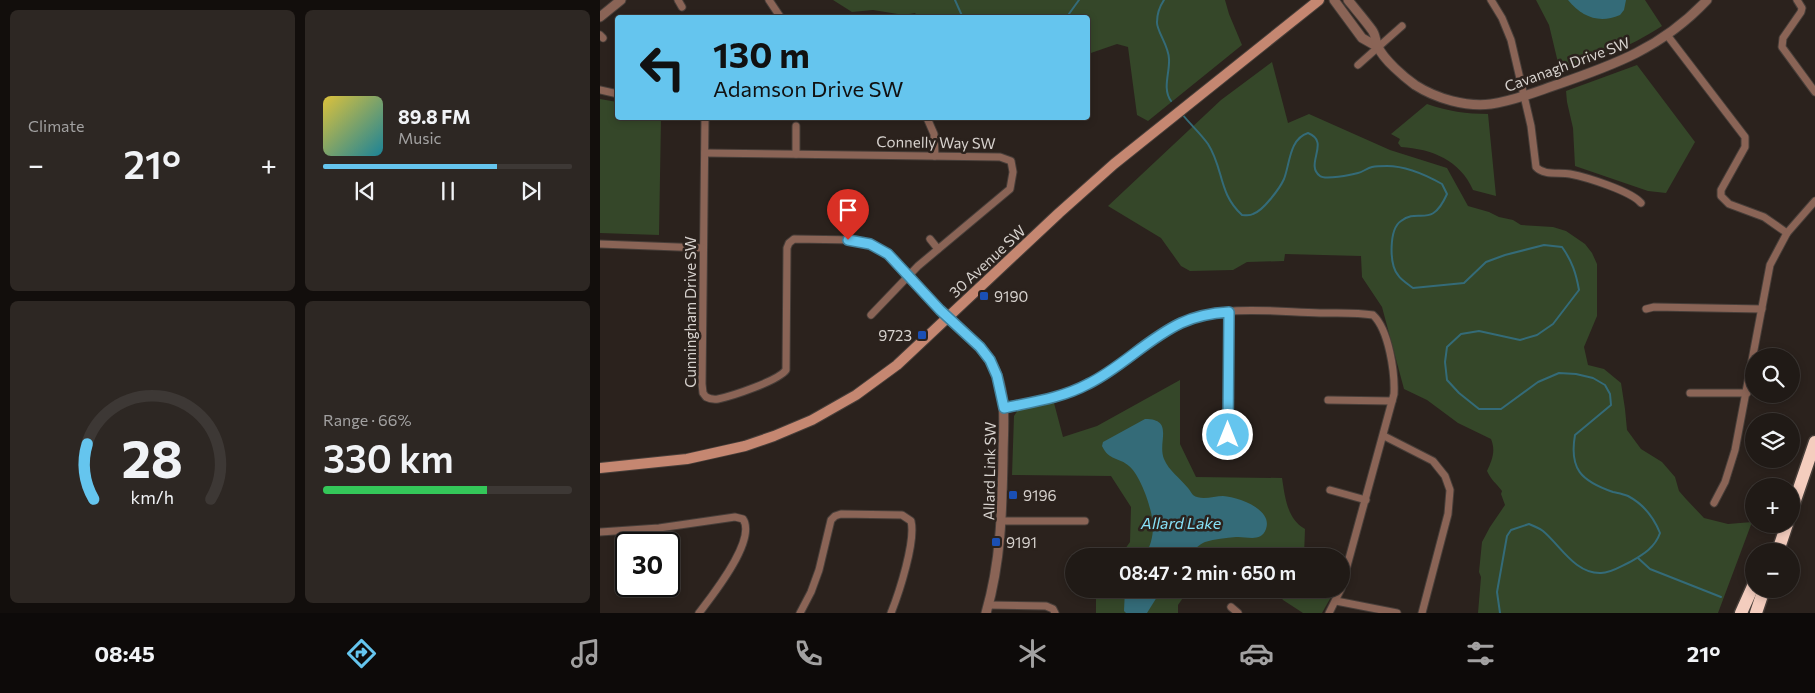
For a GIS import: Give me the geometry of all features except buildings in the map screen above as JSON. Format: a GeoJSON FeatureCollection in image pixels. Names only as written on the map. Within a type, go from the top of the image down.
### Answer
{"type":"FeatureCollection","features":[{"type":"Feature","properties":{"kind":"highway"},"geometry":{"type":"LineString","coordinates":[[1800,486],[1815,442]]}},
{"type":"Feature","properties":{"kind":"highway"},"geometry":{"type":"LineString","coordinates":[[1741,613],[1748,598]]}},
{"type":"Feature","properties":{"kind":"highway"},"geometry":{"type":"LineString","coordinates":[[1756,613],[1761,598]]}},
{"type":"Feature","properties":{"kind":"main road","name":"30 Avenue SW"},"geometry":{"type":"LineString","coordinates":[[600,468],[661,462],[717,453],[745,446],[793,429],[856,395],[897,365],[1080,193],[1319,0]]}},
{"type":"Feature","properties":{"kind":"main road","name":"30 Avenue SW"},"geometry":{"type":"LineString","coordinates":[[1230,72],[1256,57],[1327,0]]}},
{"type":"Feature","properties":{"kind":"street"},"geometry":{"type":"LineString","coordinates":[[600,17],[621,0]]}},
{"type":"Feature","properties":{"kind":"street"},"geometry":{"type":"LineString","coordinates":[[769,0],[779,15]]}},
{"type":"Feature","properties":{"kind":"street","name":"Cavanagh Drive SW"},"geometry":{"type":"LineString","coordinates":[[1334,0],[1362,38],[1378,47]]}},
{"type":"Feature","properties":{"kind":"street","name":"Cavanagh Drive SW"},"geometry":{"type":"LineString","coordinates":[[1348,0],[1373,31],[1378,47],[1406,78],[1415,85],[1439,97],[1462,103],[1477,104],[1504,102],[1524,96],[1629,57],[1667,36],[1690,18],[1707,0]]}},
{"type":"Feature","properties":{"kind":"street"},"geometry":{"type":"LineString","coordinates":[[1491,0],[1502,18],[1511,40],[1538,170],[1571,174],[1590,180],[1630,194],[1641,203]]}},
{"type":"Feature","properties":{"kind":"street"},"geometry":{"type":"LineString","coordinates":[[1797,0],[1801,5],[1802,12],[1783,38],[1782,48],[1815,92]]}},
{"type":"Feature","properties":{"kind":"street"},"geometry":{"type":"LineString","coordinates":[[1358,65],[1402,26]]}},
{"type":"Feature","properties":{"kind":"street"},"geometry":{"type":"LineString","coordinates":[[1667,36],[1746,137],[1745,147],[1724,184],[1721,196],[1733,206],[1764,217],[1787,233]]}},
{"type":"Feature","properties":{"kind":"street"},"geometry":{"type":"LineString","coordinates":[[600,90],[615,93]]}},
{"type":"Feature","properties":{"kind":"street","name":"Cunningham Drive SW"},"geometry":{"type":"LineString","coordinates":[[705,120],[702,248],[702,389],[704,395],[712,399],[718,399],[767,382],[780,376],[786,370],[788,248],[792,240],[801,238],[848,240],[877,247],[888,254],[949,318]]}},
{"type":"Feature","properties":{"kind":"street"},"geometry":{"type":"LineString","coordinates":[[927,120],[934,134],[935,156]]}},
{"type":"Feature","properties":{"kind":"street"},"geometry":{"type":"LineString","coordinates":[[796,126],[796,154]]}},
{"type":"Feature","properties":{"kind":"street","name":"Connelly Way SW"},"geometry":{"type":"LineString","coordinates":[[705,153],[1005,157],[1011,161],[1013,167],[1010,189],[918,266],[909,276]]}},
{"type":"Feature","properties":{"kind":"street"},"geometry":{"type":"LineString","coordinates":[[1755,348],[1770,265],[1787,233],[1815,201]]}},
{"type":"Feature","properties":{"kind":"street"},"geometry":{"type":"LineString","coordinates":[[930,239],[938,249]]}},
{"type":"Feature","properties":{"kind":"street"},"geometry":{"type":"LineString","coordinates":[[600,244],[702,248]]}},
{"type":"Feature","properties":{"kind":"street"},"geometry":{"type":"LineString","coordinates":[[871,315],[909,276]]}},
{"type":"Feature","properties":{"kind":"street"},"geometry":{"type":"LineString","coordinates":[[1646,309],[1654,307],[1762,309]]}},
{"type":"Feature","properties":{"kind":"street"},"geometry":{"type":"LineString","coordinates":[[1228,435],[1229,312]]}},
{"type":"Feature","properties":{"kind":"street"},"geometry":{"type":"LineString","coordinates":[[1004,408],[1057,396],[1079,388],[1103,376],[1177,325],[1199,316],[1229,312],[1373,315],[1379,323],[1392,357],[1395,383],[1384,436],[1350,556]]}},
{"type":"Feature","properties":{"kind":"street","name":"Allard Link SW"},"geometry":{"type":"LineString","coordinates":[[949,318],[980,347],[990,360],[997,376],[1004,408],[1002,521],[998,561],[987,609]]}},
{"type":"Feature","properties":{"kind":"street"},"geometry":{"type":"LineString","coordinates":[[1690,392],[1745,393]]}},
{"type":"Feature","properties":{"kind":"street"},"geometry":{"type":"LineString","coordinates":[[1714,503],[1730,470],[1745,398]]}},
{"type":"Feature","properties":{"kind":"street"},"geometry":{"type":"LineString","coordinates":[[1328,400],[1392,402]]}},
{"type":"Feature","properties":{"kind":"street"},"geometry":{"type":"LineString","coordinates":[[1384,436],[1433,461],[1445,476],[1450,490],[1448,514],[1422,613]]}},
{"type":"Feature","properties":{"kind":"street"},"geometry":{"type":"LineString","coordinates":[[1330,490],[1366,500]]}},
{"type":"Feature","properties":{"kind":"street"},"geometry":{"type":"LineString","coordinates":[[800,613],[811,592],[819,570],[831,520],[841,514],[902,515],[911,521],[912,530],[907,560],[891,613]]}},
{"type":"Feature","properties":{"kind":"street"},"geometry":{"type":"LineString","coordinates":[[600,532],[659,528],[735,517],[743,519],[746,528],[736,560],[699,613]]}},
{"type":"Feature","properties":{"kind":"street"},"geometry":{"type":"LineString","coordinates":[[1002,521],[1085,521]]}},
{"type":"Feature","properties":{"kind":"street"},"geometry":{"type":"LineString","coordinates":[[1329,613],[1337,598]]}},
{"type":"Feature","properties":{"kind":"street"},"geometry":{"type":"LineString","coordinates":[[1336,601],[1397,613]]}},
{"type":"Feature","properties":{"kind":"street"},"geometry":{"type":"LineString","coordinates":[[987,609],[1046,606],[1053,609],[1055,613]]}},
{"type":"Feature","properties":{"kind":"street"},"geometry":{"type":"LineString","coordinates":[[1232,607],[1238,613]]}},
{"type":"Feature","properties":{"kind":"green space"},"geometry":{"type":"Polygon","coordinates":[[[833,0],[1225,0],[1242,45],[1148,121],[1137,115],[1128,47],[1117,44],[1090,53],[1090,15],[916,15],[915,13],[904,15],[873,10],[852,12],[833,0]]]}},
{"type":"Feature","properties":{"kind":"green space"},"geometry":{"type":"Polygon","coordinates":[[[1536,0],[1645,0],[1662,26],[1637,41],[1560,71],[1549,25],[1536,0]]]}},
{"type":"Feature","properties":{"kind":"green space"},"geometry":{"type":"Polygon","coordinates":[[[1272,62],[1288,123],[1309,114],[1390,150],[1447,168],[1468,206],[1513,220],[1521,225],[1553,227],[1566,231],[1585,244],[1597,264],[1597,316],[1584,347],[1588,365],[1604,369],[1621,383],[1627,430],[1641,449],[1662,462],[1675,477],[1679,491],[1704,518],[1728,524],[1745,523],[1745,533],[1748,533],[1718,613],[1478,613],[1482,542],[1505,505],[1501,494],[1502,491],[1487,471],[1493,455],[1491,439],[1458,423],[1427,400],[1404,389],[1382,307],[1362,277],[1361,256],[1285,254],[1284,261],[1247,262],[1233,270],[1190,271],[1181,266],[1161,238],[1108,206],[1221,100],[1272,62]]]}},
{"type":"Feature","properties":{"kind":"green space"},"geometry":{"type":"Polygon","coordinates":[[[1637,65],[1695,142],[1666,193],[1648,191],[1575,166],[1573,128],[1566,91],[1637,65]]]}},
{"type":"Feature","properties":{"kind":"green space"},"geometry":{"type":"Polygon","coordinates":[[[600,99],[615,102],[615,120],[661,120],[659,235],[600,233],[600,99]]]}},
{"type":"Feature","properties":{"kind":"green space"},"geometry":{"type":"Polygon","coordinates":[[[1427,104],[1457,112],[1488,114],[1496,196],[1473,190],[1461,171],[1453,164],[1424,150],[1401,147],[1398,143],[1400,139],[1391,134],[1427,104]]]}},
{"type":"Feature","properties":{"kind":"green space"},"geometry":{"type":"Polygon","coordinates":[[[1180,380],[1180,444],[1196,477],[1282,478],[1288,507],[1294,519],[1305,529],[1304,548],[1126,548],[1130,542],[1131,507],[1111,476],[1012,475],[1014,416],[1018,410],[1054,403],[1063,437],[1097,426],[1180,380]]]}},
{"type":"Feature","properties":{"kind":"green space"},"geometry":{"type":"Polygon","coordinates":[[[1096,598],[1183,598],[1178,605],[1178,613],[1096,613],[1096,598]]]}},
{"type":"Feature","properties":{"kind":"green space"},"geometry":{"type":"Polygon","coordinates":[[[1282,598],[1330,598],[1322,613],[1303,613],[1282,598]]]}},
{"type":"Feature","properties":{"kind":"water"},"geometry":{"type":"Polygon","coordinates":[[[1568,0],[1626,0],[1624,10],[1620,15],[1612,18],[1598,19],[1585,15],[1568,0]]]}},
{"type":"Feature","properties":{"kind":"water","name":"Allard Lake"},"geometry":{"type":"Polygon","coordinates":[[[1145,419],[1160,423],[1163,433],[1162,452],[1164,459],[1193,495],[1204,498],[1229,497],[1253,505],[1267,522],[1264,533],[1253,538],[1217,539],[1205,542],[1196,548],[1148,548],[1153,527],[1146,494],[1129,466],[1111,457],[1102,446],[1103,442],[1145,419]]]}},
{"type":"Feature","properties":{"kind":"water"},"geometry":{"type":"Polygon","coordinates":[[[1125,598],[1156,598],[1147,613],[1126,613],[1124,611],[1125,598]]]}},
{"type":"Feature","properties":{"kind":"waterway"},"geometry":{"type":"LineString","coordinates":[[955,0],[962,15]]}},
{"type":"Feature","properties":{"kind":"waterway"},"geometry":{"type":"LineString","coordinates":[[1068,15],[1079,0]]}},
{"type":"Feature","properties":{"kind":"waterway"},"geometry":{"type":"LineString","coordinates":[[1164,0],[1158,13],[1157,25],[1168,54],[1167,91],[1171,101]]}},
{"type":"Feature","properties":{"kind":"waterway"},"geometry":{"type":"LineString","coordinates":[[1182,114],[1208,144],[1217,163],[1229,198],[1242,215],[1251,215],[1257,212],[1271,199],[1284,179],[1294,146],[1302,136],[1308,133],[1317,142],[1315,165],[1316,171],[1320,176],[1350,175],[1368,168],[1394,166],[1416,172],[1442,184],[1447,194],[1436,211],[1430,215],[1407,217],[1397,225],[1394,231],[1392,255],[1395,270],[1401,279],[1413,288],[1464,283],[1486,262],[1505,255],[1544,245],[1562,247],[1573,267],[1579,290],[1553,324],[1537,335],[1520,340],[1479,331],[1461,334],[1447,347],[1445,362],[1447,380],[1459,393],[1479,409],[1501,409],[1538,382],[1559,373],[1593,378],[1605,385],[1610,394],[1611,405],[1575,435],[1574,457],[1576,465],[1585,478],[1602,488],[1628,496],[1643,507],[1655,522],[1660,533],[1655,543],[1643,554],[1616,569],[1601,573],[1583,569],[1569,558],[1543,531],[1536,527],[1529,524],[1511,530],[1507,536],[1497,592],[1500,613]]}},
{"type":"Feature","properties":{"kind":"waterway"},"geometry":{"type":"LineString","coordinates":[[1638,558],[1650,569],[1721,597]]}},
{"type":"Feature","properties":{"kind":"place","name":"9190"},"geometry":{"type":"Point","coordinates":[984,296]}},
{"type":"Feature","properties":{"kind":"place","name":"9723"},"geometry":{"type":"Point","coordinates":[922,335]}},
{"type":"Feature","properties":{"kind":"place","name":"9196"},"geometry":{"type":"Point","coordinates":[1013,495]}},
{"type":"Feature","properties":{"kind":"place","name":"9191"},"geometry":{"type":"Point","coordinates":[996,542]}},
{"type":"Feature","properties":{"kind":"route"},"geometry":{"type":"LineString","coordinates":[[848,240],[870,244],[888,254],[940,310],[980,347],[994,368],[1000,385],[1004,408],[1044,400],[1087,385],[1177,325],[1204,315],[1229,312],[1228,435]]}}]}
